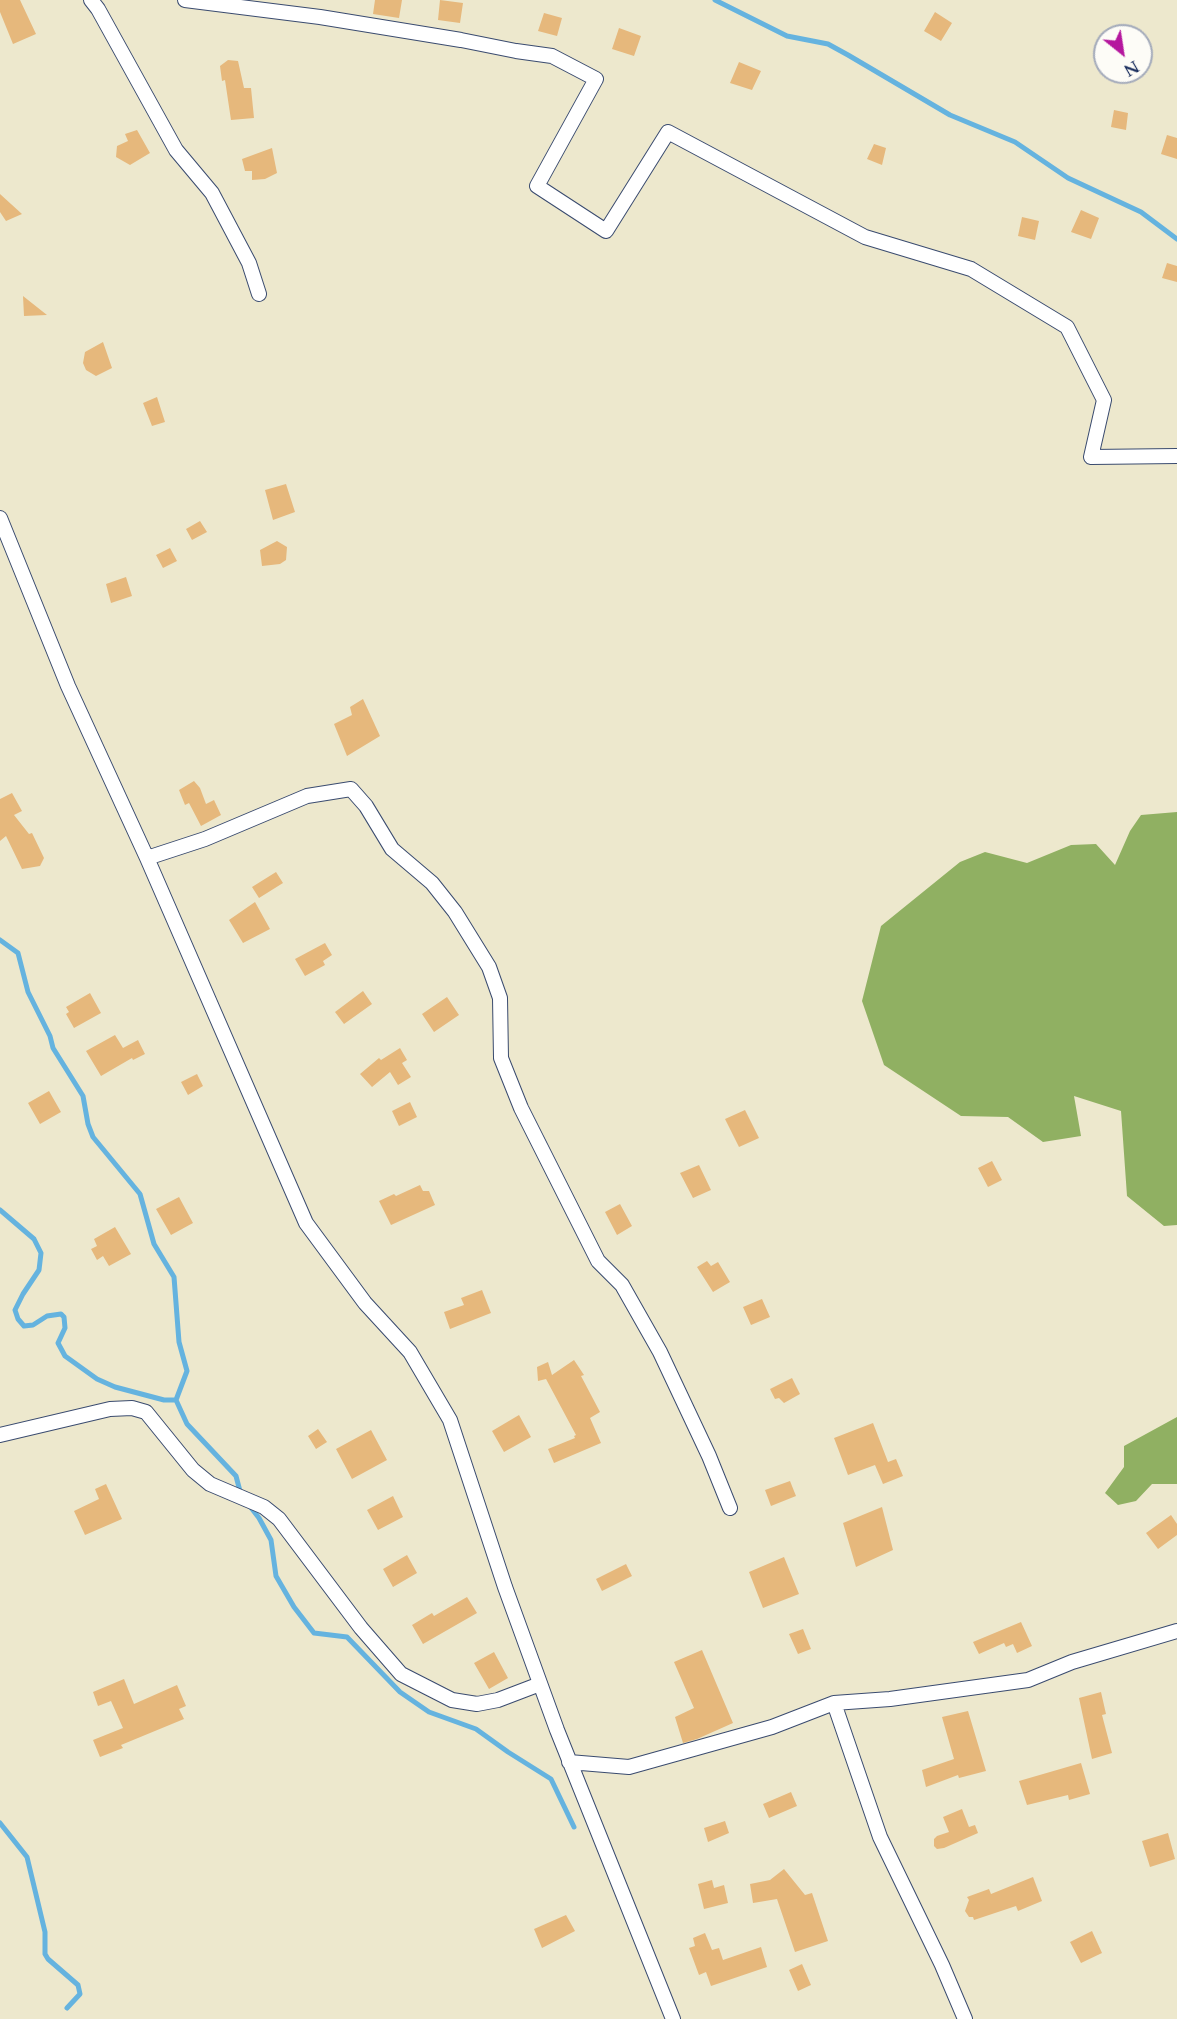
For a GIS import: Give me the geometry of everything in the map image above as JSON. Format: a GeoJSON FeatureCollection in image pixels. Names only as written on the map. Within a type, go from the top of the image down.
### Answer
{"type":"FeatureCollection","features":[{"type":"Feature","properties":{"kind":"street"},"geometry":{"type":"LineString","coordinates":[[91,0],[176,150],[212,193],[249,263],[259,294]]}},
{"type":"Feature","properties":{"kind":"street"},"geometry":{"type":"LineString","coordinates":[[185,0],[320,17],[552,56],[596,79],[537,186],[606,231],[668,132],[865,237],[971,269],[1067,327],[1104,400],[1091,457],[1177,456]]}},
{"type":"Feature","properties":{"kind":"street"},"geometry":{"type":"LineString","coordinates":[[0,518],[68,686],[147,858],[306,1223],[365,1303],[410,1352],[450,1420],[501,1575],[569,1762],[674,2019]]}},
{"type":"Feature","properties":{"kind":"street"},"geometry":{"type":"LineString","coordinates":[[147,858],[205,839],[307,796],[351,789],[366,806],[392,849],[432,883],[455,912],[489,967],[500,998],[501,1058],[520,1108],[598,1261],[622,1285],[660,1352],[709,1456],[730,1508]]}},
{"type":"Feature","properties":{"kind":"street"},"geometry":{"type":"LineString","coordinates":[[0,1435],[110,1409],[132,1408],[146,1412],[193,1470],[210,1484],[264,1507],[279,1519],[361,1628],[400,1674],[452,1700],[477,1704],[498,1700],[540,1684]]}},
{"type":"Feature","properties":{"kind":"street"},"geometry":{"type":"LineString","coordinates":[[569,1762],[629,1767],[772,1727],[834,1703],[890,1699],[1028,1680],[1072,1662],[1177,1631]]}},
{"type":"Feature","properties":{"kind":"street"},"geometry":{"type":"LineString","coordinates":[[834,1703],[880,1837],[942,1965],[965,2019]]}},
{"type":"Feature","properties":{"kind":"green space"},"geometry":{"type":"Polygon","coordinates":[[[1177,812],[1177,1225],[1164,1226],[1127,1196],[1121,1111],[1074,1096],[1081,1136],[1043,1142],[1008,1117],[961,1116],[884,1065],[862,1001],[881,926],[960,862],[985,852],[1027,863],[1071,845],[1096,844],[1115,865],[1130,831],[1141,815],[1177,812]]]}},
{"type":"Feature","properties":{"kind":"green space"},"geometry":{"type":"Polygon","coordinates":[[[1177,1417],[1177,1484],[1152,1484],[1136,1501],[1118,1505],[1105,1493],[1124,1467],[1124,1446],[1177,1417]]]}},
{"type":"Feature","properties":{"kind":"building"},"geometry":{"type":"Polygon","coordinates":[[[0,0],[20,0],[36,34],[13,44],[0,12],[0,0]]]}},
{"type":"Feature","properties":{"kind":"building"},"geometry":{"type":"Polygon","coordinates":[[[375,0],[402,0],[399,18],[373,14],[375,0]]]}},
{"type":"Feature","properties":{"kind":"building"},"geometry":{"type":"Polygon","coordinates":[[[440,0],[463,3],[460,23],[438,20],[440,0]]]}},
{"type":"Feature","properties":{"kind":"building"},"geometry":{"type":"Polygon","coordinates":[[[935,12],[952,23],[941,41],[924,31],[935,12]]]}},
{"type":"Feature","properties":{"kind":"building"},"geometry":{"type":"Polygon","coordinates":[[[544,13],[562,18],[557,36],[538,31],[544,13]]]}},
{"type":"Feature","properties":{"kind":"building"},"geometry":{"type":"Polygon","coordinates":[[[619,28],[641,36],[634,56],[612,49],[619,28]]]}},
{"type":"Feature","properties":{"kind":"building"},"geometry":{"type":"Polygon","coordinates":[[[228,60],[238,61],[244,88],[251,88],[254,118],[231,120],[225,80],[222,81],[220,66],[228,60]]]}},
{"type":"Feature","properties":{"kind":"building"},"geometry":{"type":"Polygon","coordinates":[[[739,62],[761,71],[752,90],[730,83],[739,62]]]}},
{"type":"Feature","properties":{"kind":"building"},"geometry":{"type":"Polygon","coordinates":[[[1114,110],[1128,113],[1126,130],[1111,127],[1114,110]]]}},
{"type":"Feature","properties":{"kind":"building"},"geometry":{"type":"Polygon","coordinates":[[[137,130],[150,153],[130,165],[116,157],[117,146],[128,141],[125,134],[137,130]]]}},
{"type":"Feature","properties":{"kind":"building"},"geometry":{"type":"Polygon","coordinates":[[[1167,135],[1177,138],[1177,159],[1161,154],[1167,135]]]}},
{"type":"Feature","properties":{"kind":"building"},"geometry":{"type":"Polygon","coordinates":[[[874,144],[886,148],[882,165],[867,159],[874,144]]]}},
{"type":"Feature","properties":{"kind":"building"},"geometry":{"type":"Polygon","coordinates":[[[272,148],[277,173],[265,179],[252,180],[252,171],[245,171],[242,159],[272,148]]]}},
{"type":"Feature","properties":{"kind":"building"},"geometry":{"type":"Polygon","coordinates":[[[0,194],[22,214],[6,221],[0,212],[0,194]]]}},
{"type":"Feature","properties":{"kind":"building"},"geometry":{"type":"Polygon","coordinates":[[[1081,210],[1099,218],[1091,239],[1071,232],[1081,210]]]}},
{"type":"Feature","properties":{"kind":"building"},"geometry":{"type":"Polygon","coordinates":[[[1022,217],[1039,221],[1035,240],[1018,236],[1022,217]]]}},
{"type":"Feature","properties":{"kind":"building"},"geometry":{"type":"Polygon","coordinates":[[[1167,263],[1177,266],[1177,282],[1162,278],[1167,263]]]}},
{"type":"Feature","properties":{"kind":"building"},"geometry":{"type":"Polygon","coordinates":[[[23,296],[47,315],[24,316],[23,296]]]}},
{"type":"Feature","properties":{"kind":"building"},"geometry":{"type":"Polygon","coordinates":[[[103,342],[112,368],[96,376],[86,370],[83,363],[85,352],[103,342]]]}},
{"type":"Feature","properties":{"kind":"building"},"geometry":{"type":"Polygon","coordinates":[[[157,397],[165,422],[152,426],[143,403],[157,397]]]}},
{"type":"Feature","properties":{"kind":"building"},"geometry":{"type":"Polygon","coordinates":[[[286,484],[295,512],[273,520],[265,490],[286,484]]]}},
{"type":"Feature","properties":{"kind":"building"},"geometry":{"type":"Polygon","coordinates":[[[200,521],[207,532],[192,540],[186,529],[200,521]]]}},
{"type":"Feature","properties":{"kind":"building"},"geometry":{"type":"Polygon","coordinates":[[[277,541],[287,547],[286,560],[280,564],[262,566],[260,550],[277,541]]]}},
{"type":"Feature","properties":{"kind":"building"},"geometry":{"type":"Polygon","coordinates":[[[170,548],[177,561],[163,568],[156,555],[170,548]]]}},
{"type":"Feature","properties":{"kind":"building"},"geometry":{"type":"Polygon","coordinates":[[[126,577],[132,596],[111,603],[106,584],[126,577]]]}},
{"type":"Feature","properties":{"kind":"building"},"geometry":{"type":"Polygon","coordinates":[[[363,699],[380,736],[347,756],[334,724],[352,715],[350,707],[363,699]]]}},
{"type":"Feature","properties":{"kind":"building"},"geometry":{"type":"Polygon","coordinates":[[[194,781],[200,788],[206,804],[214,800],[221,815],[201,826],[189,803],[185,805],[179,790],[194,781]]]}},
{"type":"Feature","properties":{"kind":"building"},"geometry":{"type":"Polygon","coordinates":[[[12,793],[22,811],[14,815],[29,834],[32,833],[44,858],[40,866],[22,869],[6,836],[0,841],[0,799],[12,793]]]}},
{"type":"Feature","properties":{"kind":"building"},"geometry":{"type":"Polygon","coordinates":[[[276,872],[283,883],[259,898],[252,887],[276,872]]]}},
{"type":"Feature","properties":{"kind":"building"},"geometry":{"type":"Polygon","coordinates":[[[255,902],[270,929],[243,943],[229,920],[255,902]]]}},
{"type":"Feature","properties":{"kind":"building"},"geometry":{"type":"Polygon","coordinates":[[[325,943],[332,955],[323,961],[325,965],[305,976],[295,959],[325,943]]]}},
{"type":"Feature","properties":{"kind":"building"},"geometry":{"type":"Polygon","coordinates":[[[363,991],[372,1004],[344,1024],[335,1012],[363,991]]]}},
{"type":"Feature","properties":{"kind":"building"},"geometry":{"type":"Polygon","coordinates":[[[90,993],[101,1013],[74,1028],[66,1014],[69,1012],[66,1007],[90,993]]]}},
{"type":"Feature","properties":{"kind":"building"},"geometry":{"type":"Polygon","coordinates":[[[447,997],[459,1015],[434,1032],[422,1014],[447,997]]]}},
{"type":"Feature","properties":{"kind":"building"},"geometry":{"type":"Polygon","coordinates":[[[115,1035],[123,1048],[138,1040],[145,1054],[133,1060],[132,1058],[101,1076],[86,1051],[115,1035]]]}},
{"type":"Feature","properties":{"kind":"building"},"geometry":{"type":"Polygon","coordinates":[[[400,1048],[407,1060],[402,1063],[411,1077],[398,1085],[390,1072],[372,1087],[360,1074],[379,1058],[381,1060],[400,1048]]]}},
{"type":"Feature","properties":{"kind":"building"},"geometry":{"type":"Polygon","coordinates":[[[197,1074],[203,1086],[188,1095],[181,1082],[197,1074]]]}},
{"type":"Feature","properties":{"kind":"building"},"geometry":{"type":"Polygon","coordinates":[[[49,1091],[61,1112],[40,1124],[28,1103],[49,1091]]]}},
{"type":"Feature","properties":{"kind":"building"},"geometry":{"type":"Polygon","coordinates":[[[410,1102],[417,1117],[399,1126],[392,1111],[410,1102]]]}},
{"type":"Feature","properties":{"kind":"building"},"geometry":{"type":"Polygon","coordinates":[[[745,1110],[759,1138],[739,1147],[725,1119],[745,1110]]]}},
{"type":"Feature","properties":{"kind":"building"},"geometry":{"type":"Polygon","coordinates":[[[992,1161],[1002,1180],[988,1187],[978,1168],[992,1161]]]}},
{"type":"Feature","properties":{"kind":"building"},"geometry":{"type":"Polygon","coordinates":[[[699,1165],[711,1190],[693,1198],[680,1173],[699,1165]]]}},
{"type":"Feature","properties":{"kind":"building"},"geometry":{"type":"Polygon","coordinates":[[[420,1185],[423,1191],[429,1191],[435,1205],[391,1225],[379,1201],[420,1185]]]}},
{"type":"Feature","properties":{"kind":"building"},"geometry":{"type":"Polygon","coordinates":[[[179,1197],[193,1223],[171,1235],[156,1209],[179,1197]]]}},
{"type":"Feature","properties":{"kind":"building"},"geometry":{"type":"Polygon","coordinates":[[[620,1204],[632,1226],[617,1235],[605,1212],[620,1204]]]}},
{"type":"Feature","properties":{"kind":"building"},"geometry":{"type":"Polygon","coordinates":[[[115,1227],[131,1254],[109,1266],[103,1256],[97,1260],[91,1249],[97,1246],[94,1239],[115,1227]]]}},
{"type":"Feature","properties":{"kind":"building"},"geometry":{"type":"Polygon","coordinates":[[[707,1261],[711,1266],[718,1262],[730,1282],[713,1292],[697,1267],[707,1261]]]}},
{"type":"Feature","properties":{"kind":"building"},"geometry":{"type":"Polygon","coordinates":[[[482,1290],[491,1313],[450,1329],[444,1312],[464,1305],[461,1298],[482,1290]]]}},
{"type":"Feature","properties":{"kind":"building"},"geometry":{"type":"Polygon","coordinates":[[[762,1299],[770,1317],[751,1325],[743,1307],[762,1299]]]}},
{"type":"Feature","properties":{"kind":"building"},"geometry":{"type":"Polygon","coordinates":[[[574,1360],[584,1375],[581,1376],[600,1412],[590,1418],[601,1443],[554,1463],[548,1449],[575,1438],[576,1435],[546,1379],[538,1381],[537,1367],[548,1362],[552,1375],[574,1360]]]}},
{"type":"Feature","properties":{"kind":"building"},"geometry":{"type":"Polygon","coordinates":[[[792,1378],[800,1394],[784,1403],[779,1398],[775,1399],[770,1389],[792,1378]]]}},
{"type":"Feature","properties":{"kind":"building"},"geometry":{"type":"Polygon","coordinates":[[[519,1415],[531,1437],[504,1452],[492,1431],[519,1415]]]}},
{"type":"Feature","properties":{"kind":"building"},"geometry":{"type":"Polygon","coordinates":[[[873,1423],[888,1462],[896,1459],[903,1476],[883,1484],[875,1465],[848,1475],[834,1438],[873,1423]]]}},
{"type":"Feature","properties":{"kind":"building"},"geometry":{"type":"Polygon","coordinates":[[[318,1429],[327,1442],[316,1449],[308,1436],[318,1429]]]}},
{"type":"Feature","properties":{"kind":"building"},"geometry":{"type":"Polygon","coordinates":[[[371,1430],[387,1460],[352,1479],[336,1449],[371,1430]]]}},
{"type":"Feature","properties":{"kind":"building"},"geometry":{"type":"Polygon","coordinates":[[[790,1481],[796,1496],[771,1506],[765,1490],[790,1481]]]}},
{"type":"Feature","properties":{"kind":"building"},"geometry":{"type":"Polygon","coordinates":[[[106,1484],[122,1519],[85,1535],[74,1511],[99,1499],[95,1489],[106,1484]]]}},
{"type":"Feature","properties":{"kind":"building"},"geometry":{"type":"Polygon","coordinates":[[[393,1496],[403,1517],[378,1530],[367,1510],[393,1496]]]}},
{"type":"Feature","properties":{"kind":"building"},"geometry":{"type":"Polygon","coordinates":[[[882,1507],[893,1550],[856,1567],[843,1523],[882,1507]]]}},
{"type":"Feature","properties":{"kind":"building"},"geometry":{"type":"Polygon","coordinates":[[[1171,1515],[1177,1524],[1177,1535],[1158,1549],[1146,1533],[1171,1515]]]}},
{"type":"Feature","properties":{"kind":"building"},"geometry":{"type":"Polygon","coordinates":[[[407,1555],[417,1573],[393,1587],[383,1569],[407,1555]]]}},
{"type":"Feature","properties":{"kind":"building"},"geometry":{"type":"Polygon","coordinates":[[[784,1557],[799,1594],[763,1608],[749,1572],[784,1557]]]}},
{"type":"Feature","properties":{"kind":"building"},"geometry":{"type":"Polygon","coordinates":[[[626,1564],[632,1576],[602,1591],[596,1579],[626,1564]]]}},
{"type":"Feature","properties":{"kind":"building"},"geometry":{"type":"Polygon","coordinates":[[[467,1597],[477,1613],[423,1644],[412,1625],[432,1613],[434,1616],[467,1597]]]}},
{"type":"Feature","properties":{"kind":"building"},"geometry":{"type":"Polygon","coordinates":[[[1021,1622],[1032,1646],[1017,1653],[1013,1644],[1006,1647],[1004,1643],[979,1654],[973,1642],[1021,1622]]]}},
{"type":"Feature","properties":{"kind":"building"},"geometry":{"type":"Polygon","coordinates":[[[803,1629],[811,1649],[798,1654],[789,1634],[803,1629]]]}},
{"type":"Feature","properties":{"kind":"building"},"geometry":{"type":"Polygon","coordinates":[[[702,1650],[733,1723],[683,1743],[675,1717],[694,1708],[674,1662],[702,1650]]]}},
{"type":"Feature","properties":{"kind":"building"},"geometry":{"type":"Polygon","coordinates":[[[494,1652],[508,1678],[489,1689],[474,1663],[494,1652]]]}},
{"type":"Feature","properties":{"kind":"building"},"geometry":{"type":"Polygon","coordinates":[[[124,1679],[134,1704],[177,1685],[186,1706],[179,1709],[184,1719],[121,1745],[123,1748],[100,1757],[93,1740],[123,1728],[111,1701],[98,1706],[93,1692],[124,1679]]]}},
{"type":"Feature","properties":{"kind":"building"},"geometry":{"type":"Polygon","coordinates":[[[1101,1692],[1106,1714],[1102,1715],[1112,1753],[1092,1759],[1079,1698],[1101,1692]]]}},
{"type":"Feature","properties":{"kind":"building"},"geometry":{"type":"Polygon","coordinates":[[[968,1711],[986,1771],[959,1778],[958,1775],[926,1787],[922,1770],[954,1759],[942,1717],[968,1711]]]}},
{"type":"Feature","properties":{"kind":"building"},"geometry":{"type":"Polygon","coordinates":[[[1081,1763],[1090,1794],[1069,1800],[1068,1795],[1027,1805],[1019,1781],[1081,1763]]]}},
{"type":"Feature","properties":{"kind":"building"},"geometry":{"type":"Polygon","coordinates":[[[791,1792],[797,1806],[769,1818],[763,1804],[791,1792]]]}},
{"type":"Feature","properties":{"kind":"building"},"geometry":{"type":"Polygon","coordinates":[[[962,1809],[969,1827],[975,1825],[978,1833],[937,1849],[934,1846],[934,1839],[949,1832],[943,1817],[962,1809]]]}},
{"type":"Feature","properties":{"kind":"building"},"geometry":{"type":"Polygon","coordinates":[[[725,1821],[729,1833],[708,1842],[704,1828],[725,1821]]]}},
{"type":"Feature","properties":{"kind":"building"},"geometry":{"type":"Polygon","coordinates":[[[1168,1833],[1175,1859],[1150,1867],[1142,1841],[1168,1833]]]}},
{"type":"Feature","properties":{"kind":"building"},"geometry":{"type":"Polygon","coordinates":[[[784,1869],[805,1895],[812,1893],[828,1941],[795,1952],[777,1899],[753,1903],[750,1884],[770,1880],[784,1869]]]}},
{"type":"Feature","properties":{"kind":"building"},"geometry":{"type":"Polygon","coordinates":[[[1033,1877],[1042,1901],[1018,1911],[1016,1906],[974,1920],[965,1911],[969,1900],[967,1897],[989,1889],[991,1894],[1033,1877]]]}},
{"type":"Feature","properties":{"kind":"building"},"geometry":{"type":"Polygon","coordinates":[[[712,1880],[714,1888],[724,1885],[728,1903],[704,1909],[698,1884],[712,1880]]]}},
{"type":"Feature","properties":{"kind":"building"},"geometry":{"type":"Polygon","coordinates":[[[566,1915],[575,1931],[542,1948],[534,1929],[566,1915]]]}},
{"type":"Feature","properties":{"kind":"building"},"geometry":{"type":"Polygon","coordinates":[[[1092,1931],[1102,1953],[1081,1963],[1070,1942],[1092,1931]]]}},
{"type":"Feature","properties":{"kind":"building"},"geometry":{"type":"Polygon","coordinates":[[[705,1933],[712,1950],[719,1948],[723,1960],[761,1947],[767,1967],[711,1986],[706,1972],[699,1975],[689,1948],[695,1946],[693,1938],[705,1933]]]}},
{"type":"Feature","properties":{"kind":"building"},"geometry":{"type":"Polygon","coordinates":[[[802,1964],[811,1985],[798,1991],[789,1970],[802,1964]]]}},
{"type":"Feature","properties":{"kind":"waterway"},"geometry":{"type":"LineString","coordinates":[[715,0],[787,36],[828,44],[950,115],[1015,142],[1068,178],[1141,212],[1177,239]]}},
{"type":"Feature","properties":{"kind":"waterway"},"geometry":{"type":"LineString","coordinates":[[0,940],[18,953],[28,992],[50,1036],[53,1048],[83,1096],[93,1137],[140,1194],[154,1244],[174,1277],[179,1342],[187,1371],[176,1400]]}},
{"type":"Feature","properties":{"kind":"waterway"},"geometry":{"type":"LineString","coordinates":[[0,1210],[34,1239],[41,1253],[39,1270],[15,1310],[18,1319],[24,1326],[33,1325],[47,1316],[61,1314],[64,1317],[65,1328],[58,1343],[65,1356],[97,1379],[115,1387],[164,1400],[176,1400],[187,1424],[236,1476],[241,1495]]}},
{"type":"Feature","properties":{"kind":"waterway"},"geometry":{"type":"LineString","coordinates":[[249,1505],[271,1540],[276,1576],[294,1607],[314,1633],[347,1637],[400,1692],[429,1712],[476,1729],[551,1779],[574,1827]]}},
{"type":"Feature","properties":{"kind":"waterway"},"geometry":{"type":"LineString","coordinates":[[0,1823],[27,1857],[45,1932],[45,1954],[78,1985],[80,1994],[67,2008]]}}]}
